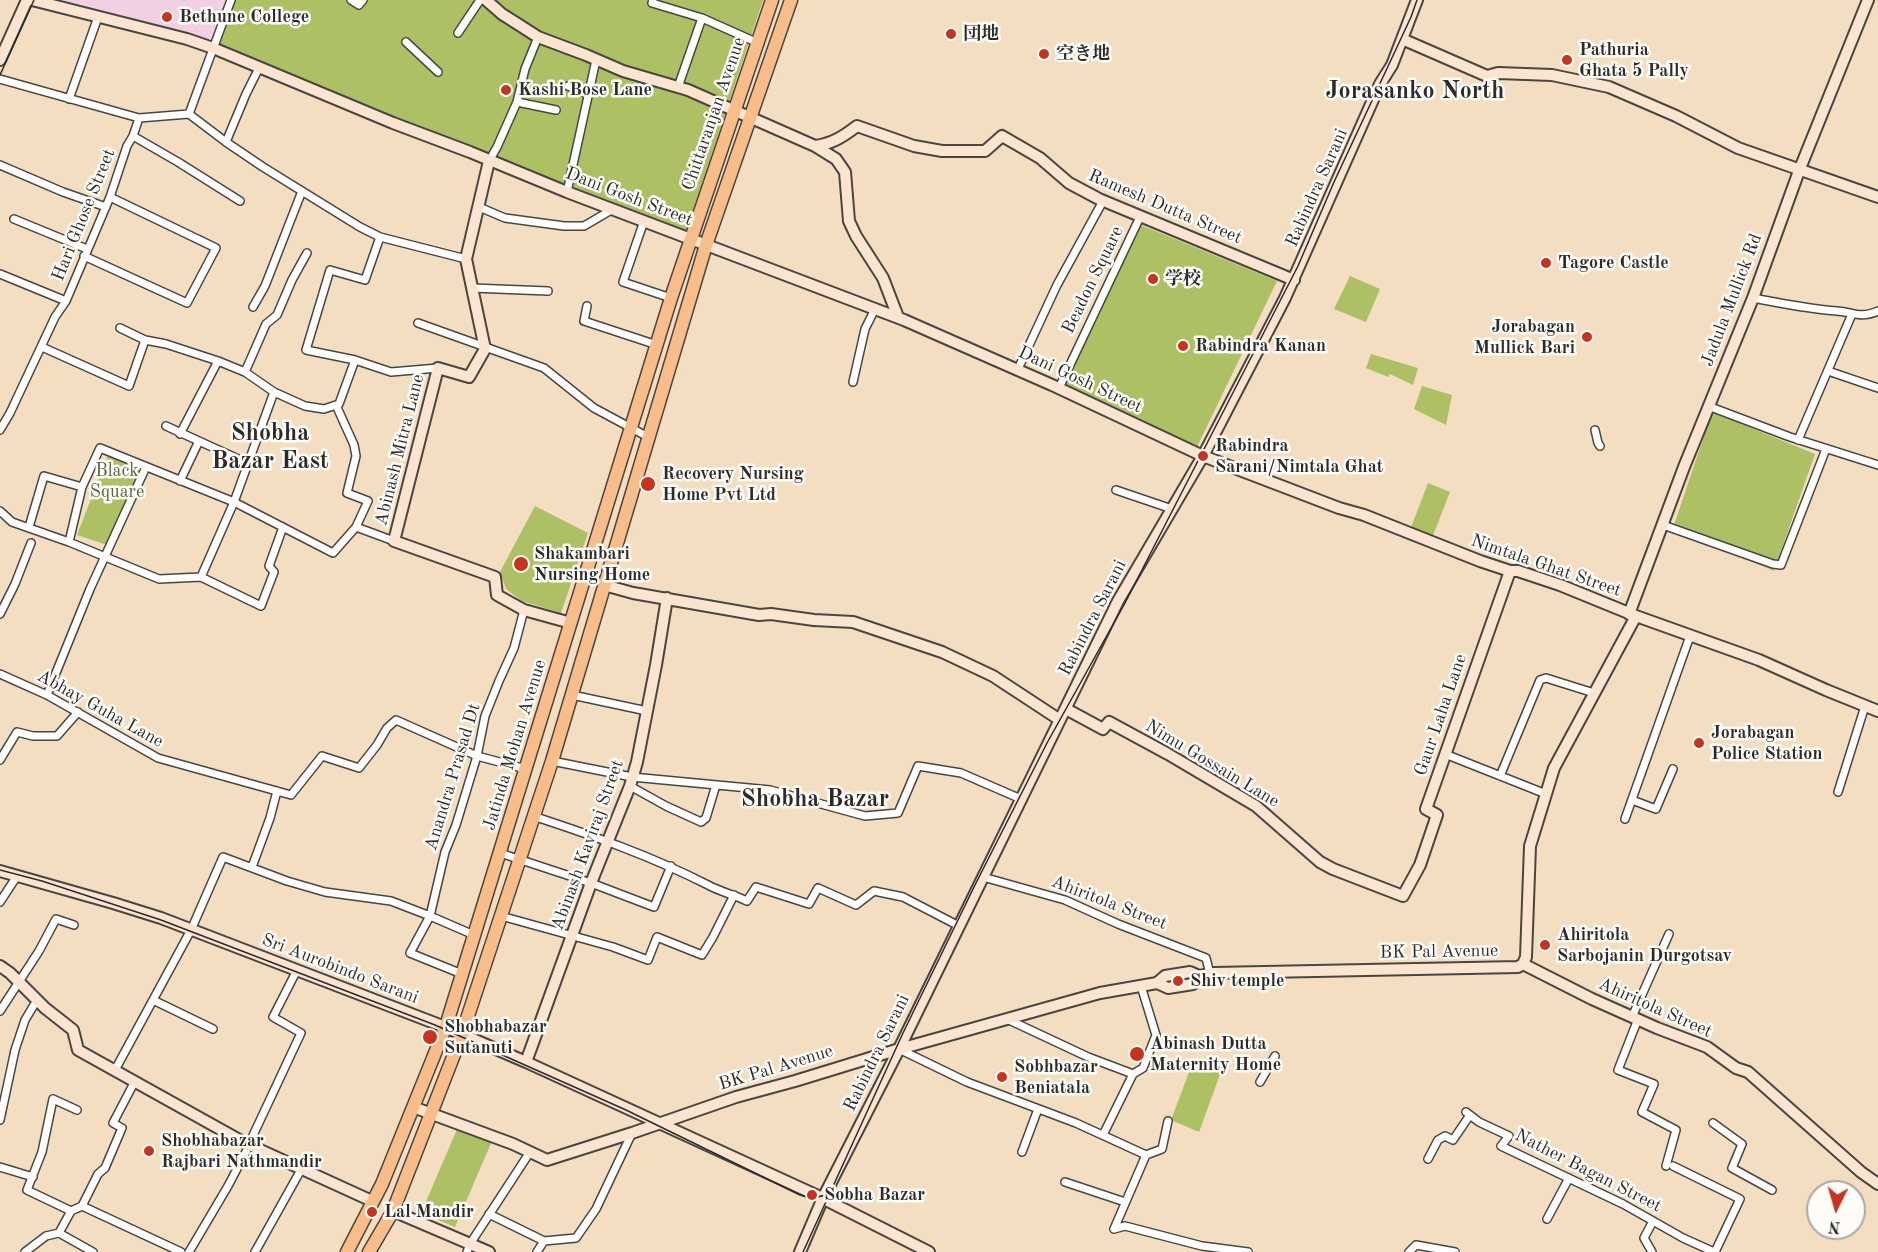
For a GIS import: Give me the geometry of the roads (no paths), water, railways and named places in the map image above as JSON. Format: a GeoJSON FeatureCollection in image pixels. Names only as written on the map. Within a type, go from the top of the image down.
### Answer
{"type":"FeatureCollection","features":[{"type":"Feature","properties":{"kind":"main road","name":"Chittaranjan Avenue"},"geometry":{"type":"LineString","coordinates":[[690,239],[772,0]]}},
{"type":"Feature","properties":{"kind":"main road"},"geometry":{"type":"LineString","coordinates":[[369,1252],[393,1210],[462,1034],[552,761],[706,245],[791,0]]}},
{"type":"Feature","properties":{"kind":"main road","name":"Jatinda Mohan Avenue"},"geometry":{"type":"LineString","coordinates":[[347,1252],[382,1184],[445,1027],[690,239]]}},
{"type":"Feature","properties":{"kind":"street"},"geometry":{"type":"LineString","coordinates":[[0,60],[27,0]]}},
{"type":"Feature","properties":{"kind":"street","name":"Dani Gosh Street"},"geometry":{"type":"LineString","coordinates":[[32,0],[213,48],[567,192],[898,317],[1018,369],[1203,456]]}},
{"type":"Feature","properties":{"kind":"street"},"geometry":{"type":"LineString","coordinates":[[189,114],[231,0]]}},
{"type":"Feature","properties":{"kind":"street"},"geometry":{"type":"LineString","coordinates":[[351,0],[361,3]]}},
{"type":"Feature","properties":{"kind":"street"},"geometry":{"type":"LineString","coordinates":[[458,33],[480,0]]}},
{"type":"Feature","properties":{"kind":"street"},"geometry":{"type":"LineString","coordinates":[[486,0],[502,14],[538,38],[623,71],[688,90],[815,146],[836,159],[845,172],[849,221],[883,278],[898,317]]}},
{"type":"Feature","properties":{"kind":"street","name":"Rabindra Sarani"},"geometry":{"type":"LineString","coordinates":[[800,1252],[824,1198],[1122,593],[1203,456],[1294,280],[1402,39],[1417,0]]}},
{"type":"Feature","properties":{"kind":"street","name":"Jadula Mullick Rd"},"geometry":{"type":"LineString","coordinates":[[1633,615],[1663,525],[1708,406],[1868,0]]}},
{"type":"Feature","properties":{"kind":"street"},"geometry":{"type":"LineString","coordinates":[[652,2],[702,18],[758,43]]}},
{"type":"Feature","properties":{"kind":"street"},"geometry":{"type":"LineString","coordinates":[[69,99],[99,17]]}},
{"type":"Feature","properties":{"kind":"street"},"geometry":{"type":"LineString","coordinates":[[678,87],[702,18]]}},
{"type":"Feature","properties":{"kind":"street"},"geometry":{"type":"LineString","coordinates":[[380,237],[365,280],[330,270],[306,350],[355,360],[391,372],[438,369],[469,377],[485,349],[466,259],[489,161],[517,102],[525,69],[538,38]]}},
{"type":"Feature","properties":{"kind":"street"},"geometry":{"type":"LineString","coordinates":[[1402,39],[1487,76],[1498,73],[1552,75],[1609,87],[1676,116],[1738,148],[1878,197]]}},
{"type":"Feature","properties":{"kind":"street"},"geometry":{"type":"LineString","coordinates":[[406,42],[438,72]]}},
{"type":"Feature","properties":{"kind":"street"},"geometry":{"type":"LineString","coordinates":[[567,192],[596,60]]}},
{"type":"Feature","properties":{"kind":"street"},"geometry":{"type":"LineString","coordinates":[[226,142],[259,68]]}},
{"type":"Feature","properties":{"kind":"street"},"geometry":{"type":"LineString","coordinates":[[0,79],[139,118],[189,114],[226,142],[360,228],[380,237],[466,259]]}},
{"type":"Feature","properties":{"kind":"street"},"geometry":{"type":"LineString","coordinates":[[568,86],[588,94]]}},
{"type":"Feature","properties":{"kind":"street"},"geometry":{"type":"LineString","coordinates":[[517,102],[556,110]]}},
{"type":"Feature","properties":{"kind":"street","name":"Hari Ghose Street"},"geometry":{"type":"LineString","coordinates":[[0,430],[55,317],[66,301],[111,197],[127,146],[139,118]]}},
{"type":"Feature","properties":{"kind":"street","name":"Ramesh Dutta Street"},"geometry":{"type":"LineString","coordinates":[[815,146],[826,145],[843,137],[857,126],[914,146],[942,152],[985,151],[1002,136],[1040,158],[1069,183],[1103,201],[1294,280]]}},
{"type":"Feature","properties":{"kind":"street"},"geometry":{"type":"LineString","coordinates":[[133,136],[240,201]]}},
{"type":"Feature","properties":{"kind":"street"},"geometry":{"type":"LineString","coordinates":[[0,165],[63,192],[106,207]]}},
{"type":"Feature","properties":{"kind":"street"},"geometry":{"type":"LineString","coordinates":[[253,307],[265,286],[302,191]]}},
{"type":"Feature","properties":{"kind":"street"},"geometry":{"type":"LineString","coordinates":[[14,219],[187,303],[216,248],[111,197]]}},
{"type":"Feature","properties":{"kind":"street"},"geometry":{"type":"LineString","coordinates":[[1018,369],[1057,285],[1103,201]]}},
{"type":"Feature","properties":{"kind":"street"},"geometry":{"type":"LineString","coordinates":[[479,207],[505,218],[564,226],[584,226],[613,209]]}},
{"type":"Feature","properties":{"kind":"street","name":"Beadon Square"},"geometry":{"type":"LineString","coordinates":[[1059,388],[1140,217]]}},
{"type":"Feature","properties":{"kind":"street"},"geometry":{"type":"LineString","coordinates":[[644,221],[623,282],[671,298]]}},
{"type":"Feature","properties":{"kind":"street"},"geometry":{"type":"LineString","coordinates":[[245,372],[266,324],[277,315],[307,253]]}},
{"type":"Feature","properties":{"kind":"street"},"geometry":{"type":"LineString","coordinates":[[0,274],[66,301]]}},
{"type":"Feature","properties":{"kind":"street"},"geometry":{"type":"LineString","coordinates":[[472,288],[548,291]]}},
{"type":"Feature","properties":{"kind":"street"},"geometry":{"type":"LineString","coordinates":[[1752,298],[1858,316],[1878,311]]}},
{"type":"Feature","properties":{"kind":"street"},"geometry":{"type":"LineString","coordinates":[[588,306],[584,321],[657,345]]}},
{"type":"Feature","properties":{"kind":"street"},"geometry":{"type":"LineString","coordinates":[[853,382],[866,329],[875,309]]}},
{"type":"Feature","properties":{"kind":"street"},"geometry":{"type":"LineString","coordinates":[[1798,440],[1852,314]]}},
{"type":"Feature","properties":{"kind":"street"},"geometry":{"type":"LineString","coordinates":[[418,323],[485,349],[544,368],[594,408],[648,437]]}},
{"type":"Feature","properties":{"kind":"street"},"geometry":{"type":"LineString","coordinates":[[120,328],[145,339],[218,361],[245,372],[274,392],[305,406],[324,409],[339,404],[342,400],[355,360]]}},
{"type":"Feature","properties":{"kind":"street"},"geometry":{"type":"LineString","coordinates":[[42,346],[129,386],[145,339]]}},
{"type":"Feature","properties":{"kind":"street"},"geometry":{"type":"LineString","coordinates":[[180,434],[218,361]]}},
{"type":"Feature","properties":{"kind":"street","name":"Abinash Mitra Lane"},"geometry":{"type":"LineString","coordinates":[[394,541],[438,369]]}},
{"type":"Feature","properties":{"kind":"street"},"geometry":{"type":"LineString","coordinates":[[1828,371],[1878,387]]}},
{"type":"Feature","properties":{"kind":"street"},"geometry":{"type":"LineString","coordinates":[[201,577],[234,502],[274,392]]}},
{"type":"Feature","properties":{"kind":"street"},"geometry":{"type":"LineString","coordinates":[[69,542],[82,487],[100,448],[234,502],[333,553],[357,527],[368,501],[347,493],[356,456],[354,445],[336,405]]}},
{"type":"Feature","properties":{"kind":"street"},"geometry":{"type":"LineString","coordinates":[[1708,406],[1798,440],[1878,465]]}},
{"type":"Feature","properties":{"kind":"street"},"geometry":{"type":"LineString","coordinates":[[166,426],[247,463]]}},
{"type":"Feature","properties":{"kind":"street"},"geometry":{"type":"LineString","coordinates":[[1595,430],[1593,438],[1600,446]]}},
{"type":"Feature","properties":{"kind":"street"},"geometry":{"type":"LineString","coordinates":[[180,481],[199,441]]}},
{"type":"Feature","properties":{"kind":"street"},"geometry":{"type":"LineString","coordinates":[[1663,525],[1781,565],[1826,449]]}},
{"type":"Feature","properties":{"kind":"street","name":"Nimtala Ghat Street"},"geometry":{"type":"LineString","coordinates":[[1203,456],[1510,571],[1518,571],[1560,585],[1633,615],[1759,660],[1878,711]]}},
{"type":"Feature","properties":{"kind":"street"},"geometry":{"type":"LineString","coordinates":[[47,695],[90,589],[146,467]]}},
{"type":"Feature","properties":{"kind":"street"},"geometry":{"type":"LineString","coordinates":[[29,527],[44,476],[82,487]]}},
{"type":"Feature","properties":{"kind":"street"},"geometry":{"type":"LineString","coordinates":[[1116,490],[1172,509]]}},
{"type":"Feature","properties":{"kind":"street"},"geometry":{"type":"LineString","coordinates":[[0,511],[12,522],[69,542],[159,579],[201,577],[261,606],[274,572],[269,566],[283,527]]}},
{"type":"Feature","properties":{"kind":"street"},"geometry":{"type":"LineString","coordinates":[[357,527],[495,577],[497,595],[524,610],[572,623]]}},
{"type":"Feature","properties":{"kind":"street"},"geometry":{"type":"LineString","coordinates":[[0,614],[31,543]]}},
{"type":"Feature","properties":{"kind":"street","name":"Gaur Laha Lane"},"geometry":{"type":"LineString","coordinates":[[1420,865],[1437,815],[1426,809],[1510,571]]}},
{"type":"Feature","properties":{"kind":"street"},"geometry":{"type":"LineString","coordinates":[[604,585],[633,593],[759,615],[771,614],[853,622],[942,652],[973,666],[993,676],[1060,720]]}},
{"type":"Feature","properties":{"kind":"street"},"geometry":{"type":"LineString","coordinates":[[0,593],[8,597]]}},
{"type":"Feature","properties":{"kind":"street","name":"Abinash Kaviraj Street"},"geometry":{"type":"LineString","coordinates":[[526,1062],[637,762],[667,598]]}},
{"type":"Feature","properties":{"kind":"street","name":"Anandra Prasad Dt"},"geometry":{"type":"LineString","coordinates":[[462,974],[410,953],[430,916],[446,852],[477,756],[485,716],[514,648],[524,610]]}},
{"type":"Feature","properties":{"kind":"street","name":"BK Pal Avenue"},"geometry":{"type":"LineString","coordinates":[[413,1107],[513,1144],[547,1160],[736,1097],[1100,993],[1157,983],[1165,976],[1190,972],[1198,976],[1518,967],[1523,964],[1526,957],[1530,846],[1554,768],[1633,615]]}},
{"type":"Feature","properties":{"kind":"street"},"geometry":{"type":"LineString","coordinates":[[1625,819],[1690,636]]}},
{"type":"Feature","properties":{"kind":"street","name":"Abhay Guha Lane"},"geometry":{"type":"LineString","coordinates":[[0,674],[47,695],[158,758],[291,795],[322,756],[359,768],[387,728],[396,720],[477,756]]}},
{"type":"Feature","properties":{"kind":"street"},"geometry":{"type":"LineString","coordinates":[[1500,776],[1540,680],[1546,678],[1594,693]]}},
{"type":"Feature","properties":{"kind":"street"},"geometry":{"type":"LineString","coordinates":[[572,695],[647,711]]}},
{"type":"Feature","properties":{"kind":"street"},"geometry":{"type":"LineString","coordinates":[[1838,792],[1865,706]]}},
{"type":"Feature","properties":{"kind":"street","name":"Nimu Gossain Lane"},"geometry":{"type":"LineString","coordinates":[[1066,708],[1103,729],[1109,722],[1256,806],[1320,862],[1333,869],[1403,896],[1420,865]]}},
{"type":"Feature","properties":{"kind":"street"},"geometry":{"type":"LineString","coordinates":[[0,760],[17,732],[33,736],[57,736],[78,712]]}},
{"type":"Feature","properties":{"kind":"street"},"geometry":{"type":"LineString","coordinates":[[1445,754],[1546,794]]}},
{"type":"Feature","properties":{"kind":"street"},"geometry":{"type":"LineString","coordinates":[[477,756],[526,769]]}},
{"type":"Feature","properties":{"kind":"street"},"geometry":{"type":"LineString","coordinates":[[552,761],[631,781],[770,790],[865,816],[898,813],[918,766],[961,773],[1021,799]]}},
{"type":"Feature","properties":{"kind":"street"},"geometry":{"type":"LineString","coordinates":[[1632,800],[1656,809],[1673,769]]}},
{"type":"Feature","properties":{"kind":"street"},"geometry":{"type":"LineString","coordinates":[[631,781],[666,806],[701,822],[706,818],[716,785]]}},
{"type":"Feature","properties":{"kind":"street"},"geometry":{"type":"LineString","coordinates":[[252,867],[277,791]]}},
{"type":"Feature","properties":{"kind":"street"},"geometry":{"type":"LineString","coordinates":[[533,816],[609,841],[747,901],[756,887],[809,904],[818,888],[856,905],[874,891],[903,897],[958,926]]}},
{"type":"Feature","properties":{"kind":"street"},"geometry":{"type":"LineString","coordinates":[[500,853],[591,883],[654,908],[671,866]]}},
{"type":"Feature","properties":{"kind":"street"},"geometry":{"type":"LineString","coordinates":[[115,1070],[191,930],[223,857],[287,881],[325,892],[391,901],[474,935]]}},
{"type":"Feature","properties":{"kind":"street","name":"Sri Aurobindo Sarani"},"geometry":{"type":"LineString","coordinates":[[0,871],[113,903],[191,930],[445,1027],[824,1198],[929,1252]]}},
{"type":"Feature","properties":{"kind":"street"},"geometry":{"type":"LineString","coordinates":[[0,902],[17,876]]}},
{"type":"Feature","properties":{"kind":"street","name":"Ahiritola Street"},"geometry":{"type":"LineString","coordinates":[[983,877],[1065,900],[1118,924],[1206,958],[1210,974]]}},
{"type":"Feature","properties":{"kind":"street"},"geometry":{"type":"LineString","coordinates":[[501,915],[614,947],[648,960],[657,937],[702,955],[734,895]]}},
{"type":"Feature","properties":{"kind":"street"},"geometry":{"type":"LineString","coordinates":[[0,1011],[39,951],[56,919],[74,925]]}},
{"type":"Feature","properties":{"kind":"street"},"geometry":{"type":"LineString","coordinates":[[1669,934],[1635,1018],[1618,1070],[1654,1084],[1642,1112],[1676,1130],[1670,1166],[1740,1199],[1714,1252]]}},
{"type":"Feature","properties":{"kind":"street","name":"Ahiritola Street"},"geometry":{"type":"LineString","coordinates":[[1523,964],[1592,999],[1707,1047],[1736,1068],[1748,1072],[1861,1172],[1878,1184]]}},
{"type":"Feature","properties":{"kind":"street"},"geometry":{"type":"LineString","coordinates":[[0,966],[73,1030],[78,1050],[249,1144],[372,1201]]}},
{"type":"Feature","properties":{"kind":"street"},"geometry":{"type":"LineString","coordinates":[[189,1252],[249,1144],[301,1034],[273,1017],[297,970]]}},
{"type":"Feature","properties":{"kind":"street"},"geometry":{"type":"LineString","coordinates":[[1102,1135],[1133,1074],[1143,1068],[1156,1035],[1141,986]]}},
{"type":"Feature","properties":{"kind":"street"},"geometry":{"type":"LineString","coordinates":[[0,1120],[15,1050],[25,1020],[37,1000]]}},
{"type":"Feature","properties":{"kind":"street"},"geometry":{"type":"LineString","coordinates":[[153,1000],[213,1029]]}},
{"type":"Feature","properties":{"kind":"street"},"geometry":{"type":"LineString","coordinates":[[1008,1019],[1088,1057],[1133,1074]]}},
{"type":"Feature","properties":{"kind":"street"},"geometry":{"type":"LineString","coordinates":[[899,1049],[967,1082],[1076,1122],[1146,1155],[1162,1149],[1168,1121]]}},
{"type":"Feature","properties":{"kind":"street"},"geometry":{"type":"LineString","coordinates":[[1260,1082],[1275,1056]]}},
{"type":"Feature","properties":{"kind":"street"},"geometry":{"type":"LineString","coordinates":[[59,1233],[71,1211],[82,1206],[98,1174],[105,1168],[122,1128],[113,1123],[135,1081]]}},
{"type":"Feature","properties":{"kind":"street"},"geometry":{"type":"LineString","coordinates":[[71,1211],[27,1190],[42,1152],[53,1100],[77,1110]]}},
{"type":"Feature","properties":{"kind":"street"},"geometry":{"type":"LineString","coordinates":[[1022,1152],[1038,1109]]}},
{"type":"Feature","properties":{"kind":"street","name":"Nather Bagan Street"},"geometry":{"type":"LineString","coordinates":[[1428,1159],[1438,1140],[1445,1136],[1453,1140],[1468,1113],[1479,1122],[1509,1136],[1501,1146],[1623,1204],[1683,1238],[1714,1252]]}},
{"type":"Feature","properties":{"kind":"street"},"geometry":{"type":"LineString","coordinates":[[1713,1123],[1742,1144],[1732,1168],[1772,1190]]}},
{"type":"Feature","properties":{"kind":"street"},"geometry":{"type":"LineString","coordinates":[[489,1214],[544,1241],[576,1238],[596,1209],[632,1133]]}},
{"type":"Feature","properties":{"kind":"street"},"geometry":{"type":"LineString","coordinates":[[469,1248],[530,1152]]}},
{"type":"Feature","properties":{"kind":"street"},"geometry":{"type":"LineString","coordinates":[[1146,1155],[1114,1228],[1125,1226],[1202,1246],[1248,1252]]}},
{"type":"Feature","properties":{"kind":"street"},"geometry":{"type":"LineString","coordinates":[[0,1167],[33,1177]]}},
{"type":"Feature","properties":{"kind":"street"},"geometry":{"type":"LineString","coordinates":[[255,1252],[302,1168]]}},
{"type":"Feature","properties":{"kind":"street"},"geometry":{"type":"LineString","coordinates":[[1547,1219],[1569,1178]]}},
{"type":"Feature","properties":{"kind":"street"},"geometry":{"type":"LineString","coordinates":[[1065,1182],[1125,1202]]}},
{"type":"Feature","properties":{"kind":"street"},"geometry":{"type":"LineString","coordinates":[[82,1206],[181,1252]]}},
{"type":"Feature","properties":{"kind":"street"},"geometry":{"type":"LineString","coordinates":[[393,1210],[469,1248],[489,1252]]}},
{"type":"Feature","properties":{"kind":"street"},"geometry":{"type":"LineString","coordinates":[[1652,1252],[1644,1238],[1653,1221]]}},
{"type":"Feature","properties":{"kind":"street"},"geometry":{"type":"LineString","coordinates":[[25,1252],[46,1236],[59,1233],[93,1252]]}},
{"type":"Feature","properties":{"kind":"street"},"geometry":{"type":"LineString","coordinates":[[537,1252],[544,1241]]}},
{"type":"Feature","properties":{"kind":"street"},"geometry":{"type":"LineString","coordinates":[[1409,1252],[1416,1245],[1455,1252]]}},
{"type":"Feature","properties":{"kind":"tram line"},"geometry":{"type":"LineString","coordinates":[[0,75],[34,0]]}},
{"type":"Feature","properties":{"kind":"tram line"},"geometry":{"type":"LineString","coordinates":[[803,1252],[903,1033],[975,885],[1047,743],[1125,603],[1298,266],[1417,0]]}},
{"type":"Feature","properties":{"kind":"tram line"},"geometry":{"type":"LineString","coordinates":[[0,870],[42,881],[161,920],[435,1025],[626,1110],[800,1195],[817,1197],[833,1191]]}},
{"type":"Feature","properties":{"kind":"place","name":"Bethune College"},"geometry":{"type":"Point","coordinates":[167,17]}},
{"type":"Feature","properties":{"kind":"place","name":"団地"},"geometry":{"type":"Point","coordinates":[951,34]}},
{"type":"Feature","properties":{"kind":"place","name":"空き地"},"geometry":{"type":"Point","coordinates":[1044,54]}},
{"type":"Feature","properties":{"kind":"place","name":"Pathuria Ghata 5 Pally"},"geometry":{"type":"Point","coordinates":[1567,60]}},
{"type":"Feature","properties":{"kind":"place","name":"Kashi Bose Lane"},"geometry":{"type":"Point","coordinates":[506,90]}},
{"type":"Feature","properties":{"kind":"place","name":"Tagore Castle"},"geometry":{"type":"Point","coordinates":[1546,263]}},
{"type":"Feature","properties":{"kind":"place","name":"学校"},"geometry":{"type":"Point","coordinates":[1153,279]}},
{"type":"Feature","properties":{"kind":"place","name":"Jorabagan Mullick Bari"},"geometry":{"type":"Point","coordinates":[1587,337]}},
{"type":"Feature","properties":{"kind":"place","name":"Rabindra Kanan"},"geometry":{"type":"Point","coordinates":[1183,346]}},
{"type":"Feature","properties":{"kind":"place","name":"Rabindra Sarani/Nimtala Ghat"},"geometry":{"type":"Point","coordinates":[1203,456]}},
{"type":"Feature","properties":{"kind":"place","name":"Recovery Nursing Home Pvt Ltd"},"geometry":{"type":"Point","coordinates":[648,484]}},
{"type":"Feature","properties":{"kind":"place","name":"Shakambari Nursing Home"},"geometry":{"type":"Point","coordinates":[521,564]}},
{"type":"Feature","properties":{"kind":"place","name":"Jorabagan Police Station"},"geometry":{"type":"Point","coordinates":[1699,743]}},
{"type":"Feature","properties":{"kind":"place","name":"Ahiritola Sarbojanin Durgotsav"},"geometry":{"type":"Point","coordinates":[1545,945]}},
{"type":"Feature","properties":{"kind":"place","name":"Shiv temple"},"geometry":{"type":"Point","coordinates":[1178,981]}},
{"type":"Feature","properties":{"kind":"place","name":"Shobhabazar Sutanuti"},"geometry":{"type":"Point","coordinates":[430,1037]}},
{"type":"Feature","properties":{"kind":"place","name":"Abinash Dutta Maternity Home"},"geometry":{"type":"Point","coordinates":[1137,1054]}},
{"type":"Feature","properties":{"kind":"place","name":"Sobhbazar Beniatala"},"geometry":{"type":"Point","coordinates":[1002,1077]}},
{"type":"Feature","properties":{"kind":"place","name":"Shobhabazar Rajbari Nathmandir"},"geometry":{"type":"Point","coordinates":[149,1151]}},
{"type":"Feature","properties":{"kind":"place","name":"Sobha Bazar"},"geometry":{"type":"Point","coordinates":[812,1195]}},
{"type":"Feature","properties":{"kind":"place","name":"Lal Mandir"},"geometry":{"type":"Point","coordinates":[372,1212]}},
{"type":"Feature","properties":{"kind":"district","name":"Jorasanko North"},"geometry":{"type":"Point","coordinates":[1415,92]}},
{"type":"Feature","properties":{"kind":"district","name":"Shobha Bazar East"},"geometry":{"type":"Point","coordinates":[270,448]}},
{"type":"Feature","properties":{"kind":"district","name":"Shobha Bazar"},"geometry":{"type":"Point","coordinates":[815,800]}},
{"type":"Feature","properties":{"kind":"park label","name":"Black Square"},"geometry":{"type":"Point","coordinates":[117,481]}}]}
